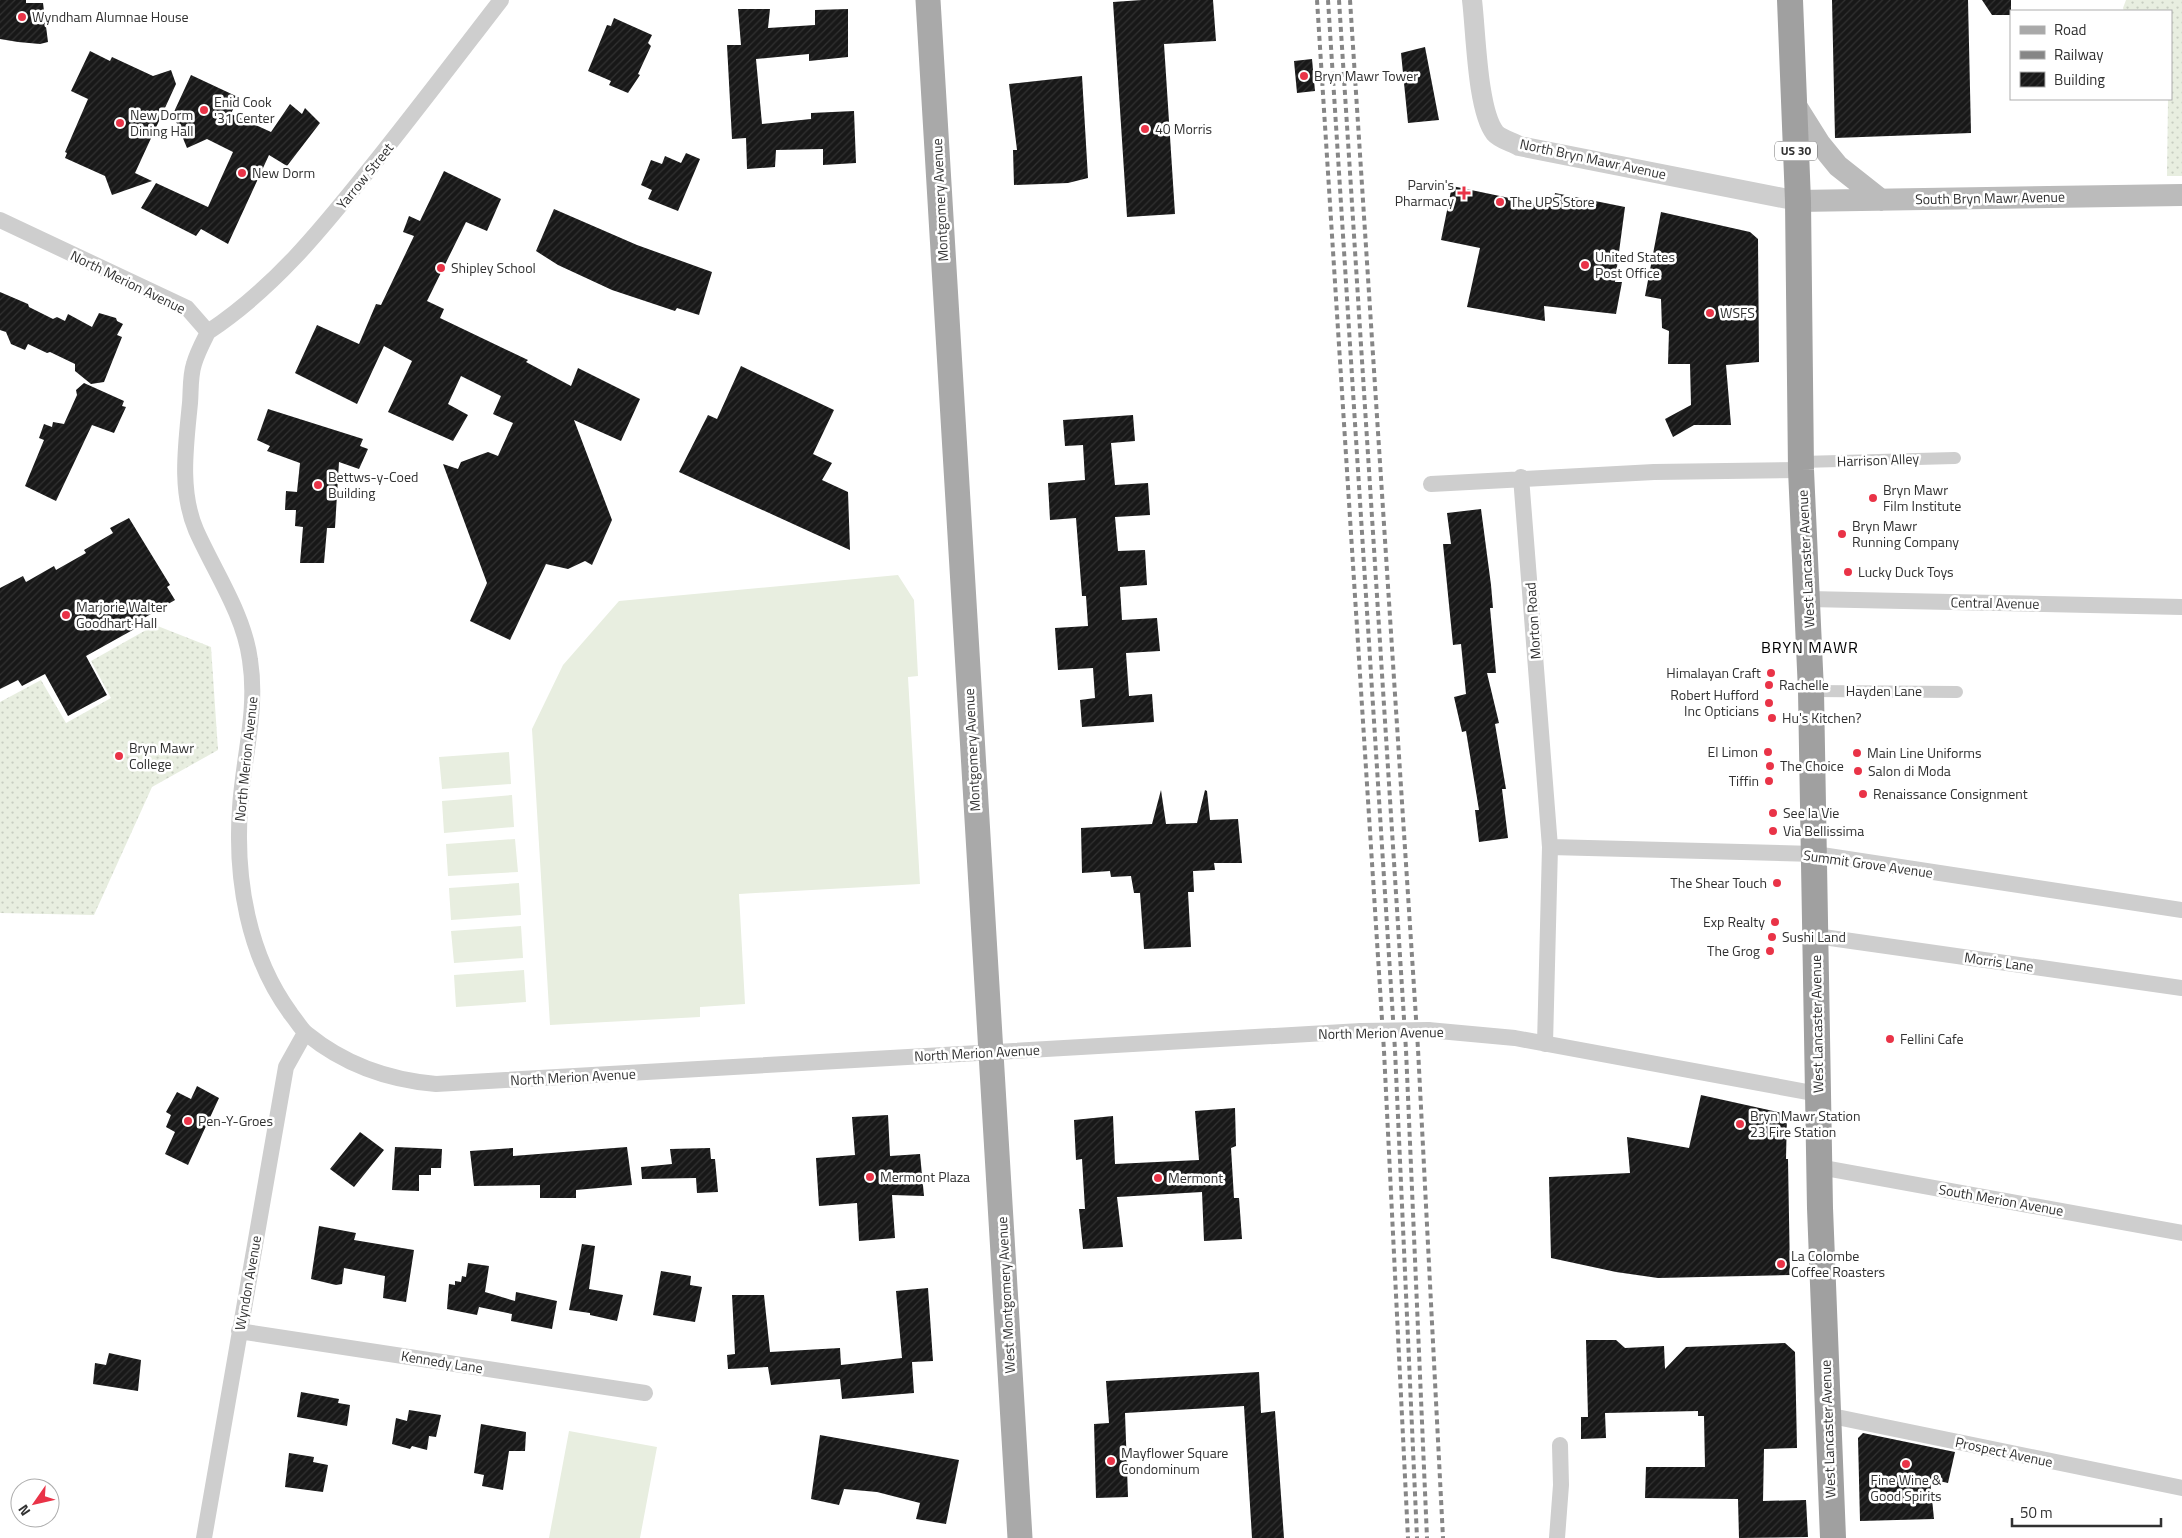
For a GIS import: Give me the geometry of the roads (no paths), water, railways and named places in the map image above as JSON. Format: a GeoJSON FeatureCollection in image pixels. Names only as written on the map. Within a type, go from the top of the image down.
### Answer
{"type":"FeatureCollection","features":[{"type":"Feature","properties":{"kind":"highway","name":"West Lancaster Avenue"},"geometry":{"type":"LineString","coordinates":[[1790,0],[1798,201],[1801,466],[1811,691],[1819,1167],[1833,1538]]}},
{"type":"Feature","properties":{"kind":"main road","name":"Montgomery Avenue"},"geometry":{"type":"LineString","coordinates":[[928,0],[991,1052]]}},
{"type":"Feature","properties":{"kind":"main road"},"geometry":{"type":"LineString","coordinates":[[1793,100],[1820,144],[1838,166],[1880,200]]}},
{"type":"Feature","properties":{"kind":"main road","name":"South Bryn Mawr Avenue"},"geometry":{"type":"LineString","coordinates":[[1798,201],[2182,195]]}},
{"type":"Feature","properties":{"kind":"main road","name":"West Montgomery Avenue"},"geometry":{"type":"LineString","coordinates":[[991,1052],[1020,1538]]}},
{"type":"Feature","properties":{"kind":"street","name":"Yarrow Street"},"geometry":{"type":"LineString","coordinates":[[208,332],[242,310],[307,245],[394,139],[501,0]]}},
{"type":"Feature","properties":{"kind":"street","name":"North Bryn Mawr Avenue"},"geometry":{"type":"LineString","coordinates":[[1472,0],[1482,100],[1488,123],[1497,136],[1519,146],[1798,201]]}},
{"type":"Feature","properties":{"kind":"street","name":"North Merion Avenue"},"geometry":{"type":"LineString","coordinates":[[0,220],[187,308],[208,332],[193,366],[185,459],[186,490],[195,527],[236,616],[250,658],[254,706],[240,807],[239,835],[246,906],[254,945],[264,971],[278,997],[305,1033],[332,1052],[387,1077],[436,1084],[1361,1031],[1428,1030],[1515,1038],[1818,1094]]}},
{"type":"Feature","properties":{"kind":"street","name":"Harrison Alley"},"geometry":{"type":"LineString","coordinates":[[1801,466],[1955,458]]}},
{"type":"Feature","properties":{"kind":"street"},"geometry":{"type":"LineString","coordinates":[[1431,484],[1521,477],[1801,466]]}},
{"type":"Feature","properties":{"kind":"street","name":"Morton Road"},"geometry":{"type":"LineString","coordinates":[[1521,477],[1550,848],[1546,1044]]}},
{"type":"Feature","properties":{"kind":"street","name":"Central Avenue"},"geometry":{"type":"LineString","coordinates":[[1808,600],[2182,607]]}},
{"type":"Feature","properties":{"kind":"street","name":"Hayden Lane"},"geometry":{"type":"LineString","coordinates":[[1811,691],[1958,692]]}},
{"type":"Feature","properties":{"kind":"street","name":"Summit Grove Avenue"},"geometry":{"type":"LineString","coordinates":[[1550,848],[1815,854],[2182,910]]}},
{"type":"Feature","properties":{"kind":"street","name":"Morris Lane"},"geometry":{"type":"LineString","coordinates":[[1816,936],[2182,988]]}},
{"type":"Feature","properties":{"kind":"street","name":"Wyndon Avenue"},"geometry":{"type":"LineString","coordinates":[[204,1538],[286,1067],[305,1033]]}},
{"type":"Feature","properties":{"kind":"street","name":"South Merion Avenue"},"geometry":{"type":"LineString","coordinates":[[1819,1167],[2182,1233]]}},
{"type":"Feature","properties":{"kind":"street","name":"Kennedy Lane"},"geometry":{"type":"LineString","coordinates":[[239,1331],[645,1393]]}},
{"type":"Feature","properties":{"kind":"street","name":"Prospect Avenue"},"geometry":{"type":"LineString","coordinates":[[1827,1415],[2182,1488]]}},
{"type":"Feature","properties":{"kind":"street"},"geometry":{"type":"LineString","coordinates":[[1557,1538],[1561,1486],[1560,1446]]}},
{"type":"Feature","properties":{"kind":"railway"},"geometry":{"type":"LineString","coordinates":[[1317,0],[1384,1051],[1408,1538]]}},
{"type":"Feature","properties":{"kind":"railway"},"geometry":{"type":"LineString","coordinates":[[1328,0],[1395,1050],[1417,1538]]}},
{"type":"Feature","properties":{"kind":"railway"},"geometry":{"type":"LineString","coordinates":[[1339,0],[1406,1050],[1427,1538]]}},
{"type":"Feature","properties":{"kind":"railway"},"geometry":{"type":"LineString","coordinates":[[1350,0],[1418,1049],[1443,1538]]}},
{"type":"Feature","properties":{"kind":"place","name":"Wyndham Alumnae House"},"geometry":{"type":"Point","coordinates":[22,17]}},
{"type":"Feature","properties":{"kind":"place","name":"Bryn Mawr Tower"},"geometry":{"type":"Point","coordinates":[1304,76]}},
{"type":"Feature","properties":{"kind":"place","name":"Enid Cook '31 Center"},"geometry":{"type":"Point","coordinates":[204,110]}},
{"type":"Feature","properties":{"kind":"place","name":"New Dorm Dining Hall"},"geometry":{"type":"Point","coordinates":[120,123]}},
{"type":"Feature","properties":{"kind":"place","name":"40 Morris"},"geometry":{"type":"Point","coordinates":[1145,129]}},
{"type":"Feature","properties":{"kind":"place","name":"New Dorm"},"geometry":{"type":"Point","coordinates":[242,173]}},
{"type":"Feature","properties":{"kind":"place","name":"Parvin's Pharmacy"},"geometry":{"type":"Point","coordinates":[1464,193]}},
{"type":"Feature","properties":{"kind":"place","name":"The UPS Store"},"geometry":{"type":"Point","coordinates":[1500,202]}},
{"type":"Feature","properties":{"kind":"place","name":"United States Post Office"},"geometry":{"type":"Point","coordinates":[1585,265]}},
{"type":"Feature","properties":{"kind":"place","name":"Shipley School"},"geometry":{"type":"Point","coordinates":[441,268]}},
{"type":"Feature","properties":{"kind":"place","name":"WSFS"},"geometry":{"type":"Point","coordinates":[1710,313]}},
{"type":"Feature","properties":{"kind":"place","name":"Bettws-y-Coed Building"},"geometry":{"type":"Point","coordinates":[318,485]}},
{"type":"Feature","properties":{"kind":"place","name":"Bryn Mawr Film Institute"},"geometry":{"type":"Point","coordinates":[1873,498]}},
{"type":"Feature","properties":{"kind":"place","name":"Bryn Mawr Running Company"},"geometry":{"type":"Point","coordinates":[1842,534]}},
{"type":"Feature","properties":{"kind":"place","name":"Lucky Duck Toys"},"geometry":{"type":"Point","coordinates":[1848,572]}},
{"type":"Feature","properties":{"kind":"place","name":"Marjorie Walter Goodhart Hall"},"geometry":{"type":"Point","coordinates":[66,615]}},
{"type":"Feature","properties":{"kind":"place","name":"Himalayan Craft"},"geometry":{"type":"Point","coordinates":[1771,673]}},
{"type":"Feature","properties":{"kind":"place","name":"Rachelle"},"geometry":{"type":"Point","coordinates":[1769,685]}},
{"type":"Feature","properties":{"kind":"place","name":"Robert Hufford Inc Opticians"},"geometry":{"type":"Point","coordinates":[1769,703]}},
{"type":"Feature","properties":{"kind":"place","name":"Hu's Kitchen?"},"geometry":{"type":"Point","coordinates":[1772,718]}},
{"type":"Feature","properties":{"kind":"place","name":"El Limon"},"geometry":{"type":"Point","coordinates":[1768,752]}},
{"type":"Feature","properties":{"kind":"place","name":"Main Line Uniforms"},"geometry":{"type":"Point","coordinates":[1857,753]}},
{"type":"Feature","properties":{"kind":"place","name":"Bryn Mawr College"},"geometry":{"type":"Point","coordinates":[119,756]}},
{"type":"Feature","properties":{"kind":"place","name":"The Choice"},"geometry":{"type":"Point","coordinates":[1770,766]}},
{"type":"Feature","properties":{"kind":"place","name":"Salon di Moda"},"geometry":{"type":"Point","coordinates":[1858,771]}},
{"type":"Feature","properties":{"kind":"place","name":"Tiffin"},"geometry":{"type":"Point","coordinates":[1769,781]}},
{"type":"Feature","properties":{"kind":"place","name":"Renaissance Consignment"},"geometry":{"type":"Point","coordinates":[1863,794]}},
{"type":"Feature","properties":{"kind":"place","name":"See la Vie"},"geometry":{"type":"Point","coordinates":[1773,813]}},
{"type":"Feature","properties":{"kind":"place","name":"Via Bellissima"},"geometry":{"type":"Point","coordinates":[1773,831]}},
{"type":"Feature","properties":{"kind":"place","name":"The Shear Touch"},"geometry":{"type":"Point","coordinates":[1777,883]}},
{"type":"Feature","properties":{"kind":"place","name":"Exp Realty"},"geometry":{"type":"Point","coordinates":[1775,922]}},
{"type":"Feature","properties":{"kind":"place","name":"Sushi Land"},"geometry":{"type":"Point","coordinates":[1772,937]}},
{"type":"Feature","properties":{"kind":"place","name":"The Grog"},"geometry":{"type":"Point","coordinates":[1770,951]}},
{"type":"Feature","properties":{"kind":"place","name":"Fellini Cafe"},"geometry":{"type":"Point","coordinates":[1890,1039]}},
{"type":"Feature","properties":{"kind":"place","name":"Pen-Y-Groes"},"geometry":{"type":"Point","coordinates":[188,1121]}},
{"type":"Feature","properties":{"kind":"place","name":"Bryn Mawr Station 23 Fire Station"},"geometry":{"type":"Point","coordinates":[1740,1124]}},
{"type":"Feature","properties":{"kind":"place","name":"Mermont Plaza"},"geometry":{"type":"Point","coordinates":[870,1177]}},
{"type":"Feature","properties":{"kind":"place","name":"Mermont"},"geometry":{"type":"Point","coordinates":[1158,1178]}},
{"type":"Feature","properties":{"kind":"place","name":"La Colombe Coffee Roasters"},"geometry":{"type":"Point","coordinates":[1781,1264]}},
{"type":"Feature","properties":{"kind":"place","name":"Mayflower Square Condominum"},"geometry":{"type":"Point","coordinates":[1111,1461]}},
{"type":"Feature","properties":{"kind":"place","name":"Fine Wine & Good Spirits"},"geometry":{"type":"Point","coordinates":[1906,1464]}},
{"type":"Feature","properties":{"kind":"district","name":"BRYN MAWR"},"geometry":{"type":"Point","coordinates":[1810,647]}}]}
